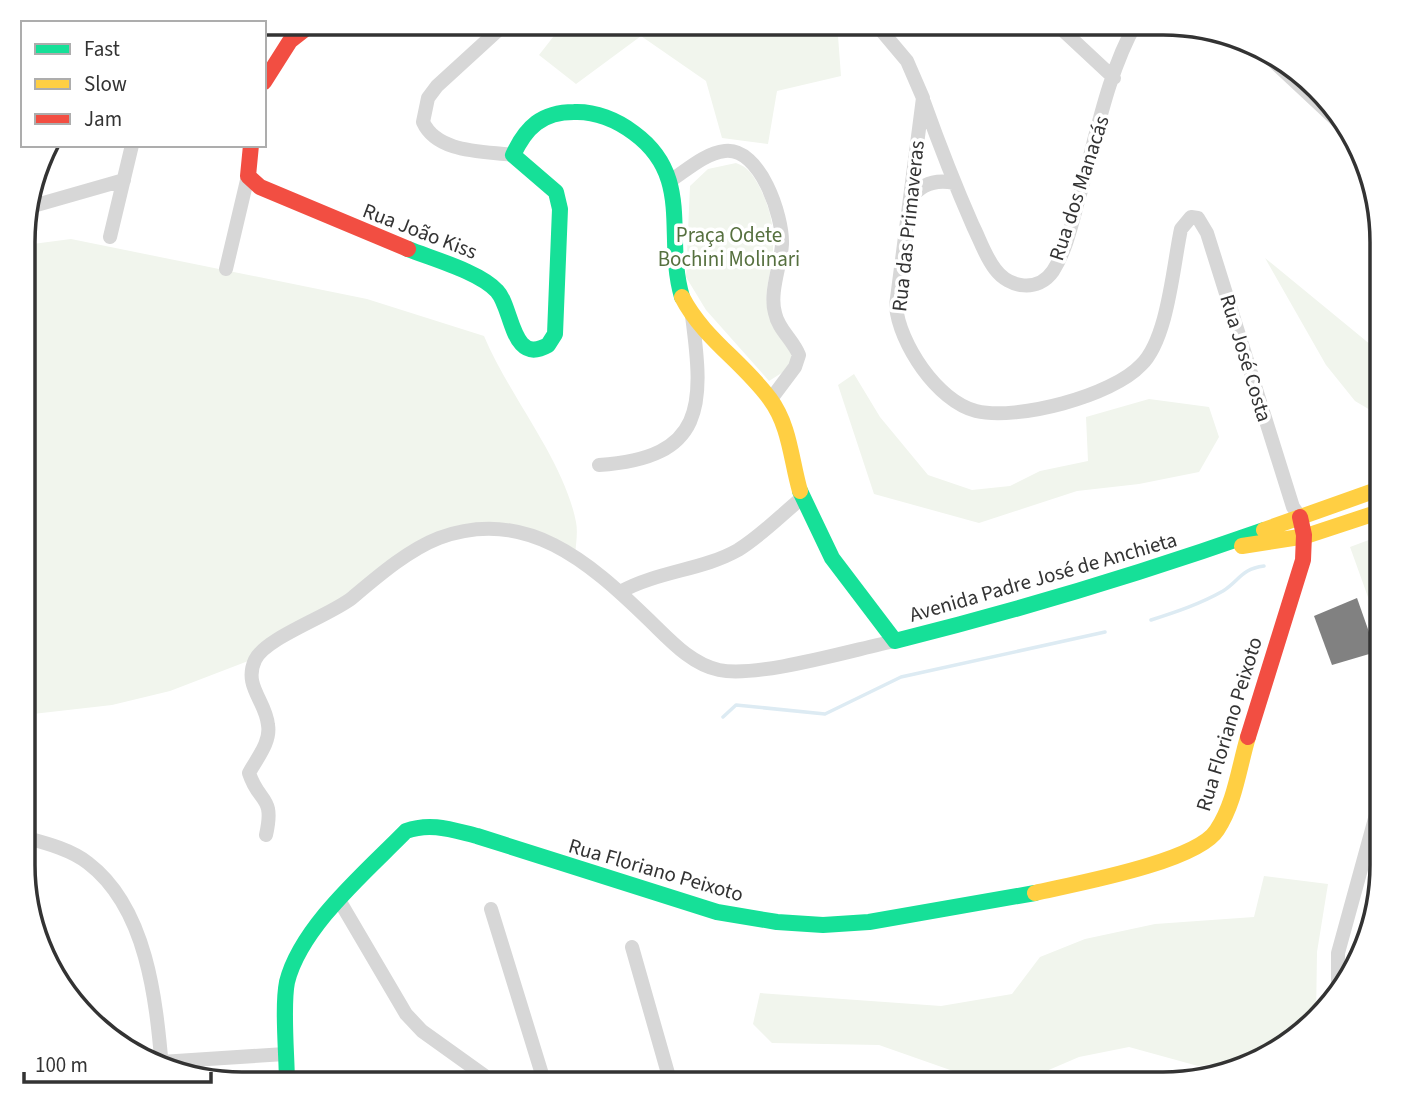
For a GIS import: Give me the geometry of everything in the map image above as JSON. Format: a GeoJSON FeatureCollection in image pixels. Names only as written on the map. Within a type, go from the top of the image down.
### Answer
{"type":"FeatureCollection","features":[{"type":"Feature","properties":{"kind":"street"},"geometry":{"type":"LineString","coordinates":[[266,79],[290,41],[298,35]]}},
{"type":"Feature","properties":{"kind":"street"},"geometry":{"type":"LineString","coordinates":[[493,35],[437,86],[428,98],[423,122],[437,140],[451,146],[513,155],[524,128],[550,115],[576,111],[622,122],[643,138],[673,179],[677,280],[692,314],[700,373],[699,399],[693,417],[678,439],[661,452],[628,463],[599,465]]}},
{"type":"Feature","properties":{"kind":"street","name":"Rua das Primaveras"},"geometry":{"type":"LineString","coordinates":[[885,35],[907,61],[922,98],[897,286],[897,324],[916,358],[940,388],[966,407],[991,413],[1018,411],[1094,393],[1125,379],[1142,365],[1159,331],[1181,229],[1191,217]]}},
{"type":"Feature","properties":{"kind":"street"},"geometry":{"type":"LineString","coordinates":[[1068,35],[1114,78]]}},
{"type":"Feature","properties":{"kind":"street","name":"Rua dos Manacás"},"geometry":{"type":"LineString","coordinates":[[922,98],[954,183],[996,272],[1018,286],[1041,282],[1053,271],[1068,236],[1114,78],[1131,35]]}},
{"type":"Feature","properties":{"kind":"street"},"geometry":{"type":"LineString","coordinates":[[110,237],[132,147]]}},
{"type":"Feature","properties":{"kind":"street"},"geometry":{"type":"LineString","coordinates":[[226,269],[248,176],[251,147]]}},
{"type":"Feature","properties":{"kind":"street"},"geometry":{"type":"LineString","coordinates":[[673,179],[711,154],[734,151],[745,157],[758,172],[775,201],[782,241],[775,314],[799,355],[795,367],[771,399]]}},
{"type":"Feature","properties":{"kind":"street","name":"Rua João Kiss"},"geometry":{"type":"LineString","coordinates":[[248,176],[260,187],[326,216],[472,272],[488,282],[505,302],[514,336],[520,344],[531,349],[543,349],[551,344],[557,317],[561,209],[556,192],[513,155]]}},
{"type":"Feature","properties":{"kind":"street"},"geometry":{"type":"LineString","coordinates":[[39,204],[124,180]]}},
{"type":"Feature","properties":{"kind":"street"},"geometry":{"type":"LineString","coordinates":[[910,199],[922,186],[932,182],[954,183]]}},
{"type":"Feature","properties":{"kind":"street","name":"Rua José Costa"},"geometry":{"type":"LineString","coordinates":[[1191,217],[1202,222],[1207,233],[1294,515]]}},
{"type":"Feature","properties":{"kind":"street"},"geometry":{"type":"LineString","coordinates":[[266,835],[270,809],[266,798],[254,789],[249,773],[267,741],[269,724],[250,679],[256,658],[280,638],[335,611],[381,574],[436,539],[459,532],[508,530],[538,537],[575,555],[620,592],[677,646],[701,664],[720,670],[768,668],[895,641],[839,572],[802,498],[783,420],[771,399],[692,314]]}},
{"type":"Feature","properties":{"kind":"street"},"geometry":{"type":"LineString","coordinates":[[1203,552],[1294,515],[1370,492]]}},
{"type":"Feature","properties":{"kind":"street"},"geometry":{"type":"LineString","coordinates":[[620,592],[655,575],[720,558],[738,550],[802,498]]}},
{"type":"Feature","properties":{"kind":"street","name":"Rua Floriano Peixoto"},"geometry":{"type":"LineString","coordinates":[[286,1072],[285,1005],[290,974],[301,948],[339,900],[395,841],[419,826],[438,826],[477,836],[717,912],[745,918],[812,924],[880,922],[929,914],[1145,867],[1181,856],[1212,837],[1235,782],[1293,586],[1299,537],[1294,515]]}},
{"type":"Feature","properties":{"kind":"street"},"geometry":{"type":"LineString","coordinates":[[1203,552],[1299,537],[1370,516]]}},
{"type":"Feature","properties":{"kind":"street","name":"Avenida Padre José de Anchieta"},"geometry":{"type":"LineString","coordinates":[[895,641],[1007,614],[1203,552]]}},
{"type":"Feature","properties":{"kind":"street"},"geometry":{"type":"LineString","coordinates":[[1338,975],[1338,954],[1370,837]]}},
{"type":"Feature","properties":{"kind":"street"},"geometry":{"type":"LineString","coordinates":[[35,840],[85,861],[102,875],[125,906],[151,984],[161,1055]]}},
{"type":"Feature","properties":{"kind":"street"},"geometry":{"type":"LineString","coordinates":[[339,900],[406,1014],[422,1031],[479,1072]]}},
{"type":"Feature","properties":{"kind":"street"},"geometry":{"type":"LineString","coordinates":[[491,909],[541,1072]]}},
{"type":"Feature","properties":{"kind":"street"},"geometry":{"type":"LineString","coordinates":[[632,947],[668,1072]]}},
{"type":"Feature","properties":{"kind":"street"},"geometry":{"type":"LineString","coordinates":[[183,1063],[285,1054]]}},
{"type":"Feature","properties":{"kind":"green space"},"geometry":{"type":"Polygon","coordinates":[[[555,35],[838,35],[841,76],[777,91],[768,144],[722,138],[706,81],[641,36],[576,84],[539,55],[555,35]]]}},
{"type":"Feature","properties":{"kind":"green space","name":"Praça Odete Bochini Molinari"},"geometry":{"type":"Polygon","coordinates":[[[736,163],[747,169],[758,184],[772,224],[773,245],[767,304],[769,313],[787,342],[792,358],[791,367],[769,381],[706,310],[686,277],[690,186],[708,169],[736,163]]]}},
{"type":"Feature","properties":{"kind":"green space"},"geometry":{"type":"Polygon","coordinates":[[[71,239],[367,299],[484,336],[548,452],[570,499],[576,522],[575,555],[508,530],[436,539],[256,658],[170,691],[112,705],[35,714],[35,244],[71,239]]]}},
{"type":"Feature","properties":{"kind":"green space"},"geometry":{"type":"Polygon","coordinates":[[[1265,258],[1370,344],[1370,410],[1355,401],[1326,365],[1265,258]]]}},
{"type":"Feature","properties":{"kind":"green space"},"geometry":{"type":"Polygon","coordinates":[[[854,374],[880,417],[928,475],[972,490],[1010,486],[1040,471],[1088,461],[1086,417],[1149,399],[1209,407],[1219,437],[1199,472],[1139,484],[1077,491],[979,523],[874,494],[838,385],[854,374]]]}},
{"type":"Feature","properties":{"kind":"green space"},"geometry":{"type":"Polygon","coordinates":[[[1370,540],[1370,603],[1350,547],[1370,540]]]}},
{"type":"Feature","properties":{"kind":"green space"},"geometry":{"type":"Polygon","coordinates":[[[1264,876],[1328,884],[1317,952],[1316,1004],[1289,1029],[1266,1044],[1222,1063],[1198,1066],[1129,1047],[1079,1057],[1044,1072],[956,1072],[879,1045],[772,1043],[753,1024],[760,993],[941,1006],[1012,994],[1040,957],[1085,939],[1155,924],[1254,917],[1264,876]]]}},
{"type":"Feature","properties":{"kind":"building"},"geometry":{"type":"Polygon","coordinates":[[[1357,598],[1370,635],[1370,654],[1332,665],[1314,616],[1357,598]]]}},
{"type":"Feature","properties":{"kind":"waterway"},"geometry":{"type":"LineString","coordinates":[[1151,620],[1206,600],[1223,591],[1245,572],[1264,566]]}},
{"type":"Feature","properties":{"kind":"waterway"},"geometry":{"type":"LineString","coordinates":[[723,717],[736,705],[825,714],[901,677],[1105,632]]}},
{"type":"Feature","properties":{"kind":"traffic: fast"},"geometry":{"type":"LineString","coordinates":[[408,249],[468,272],[489,284],[502,299],[520,342],[527,348],[536,349],[548,345],[555,334],[560,209],[556,192],[513,155],[524,136],[544,118],[563,113],[590,113],[613,120],[634,133],[653,150],[664,169],[671,188],[674,209],[675,252],[682,297]]}},
{"type":"Feature","properties":{"kind":"traffic: fast"},"geometry":{"type":"LineString","coordinates":[[800,491],[832,558],[895,641],[1081,590],[1264,530]]}},
{"type":"Feature","properties":{"kind":"traffic: fast"},"geometry":{"type":"LineString","coordinates":[[287,1072],[287,982],[306,940],[337,900],[406,831],[415,828],[442,828],[477,836],[717,912],[777,922],[823,925],[869,922],[1035,893]]}},
{"type":"Feature","properties":{"kind":"traffic: slow"},"geometry":{"type":"LineString","coordinates":[[682,297],[712,338],[748,373],[777,409],[786,432],[800,491]]}},
{"type":"Feature","properties":{"kind":"traffic: slow"},"geometry":{"type":"LineString","coordinates":[[1264,530],[1370,492]]}},
{"type":"Feature","properties":{"kind":"traffic: slow"},"geometry":{"type":"LineString","coordinates":[[1242,546],[1306,536],[1370,515]]}},
{"type":"Feature","properties":{"kind":"traffic: slow"},"geometry":{"type":"LineString","coordinates":[[1035,893],[1161,862],[1205,842],[1217,830],[1228,808],[1248,737]]}},
{"type":"Feature","properties":{"kind":"traffic: jam"},"geometry":{"type":"LineString","coordinates":[[266,79],[290,41],[298,35]]}},
{"type":"Feature","properties":{"kind":"traffic: jam"},"geometry":{"type":"LineString","coordinates":[[251,147],[248,176],[260,187],[408,249]]}},
{"type":"Feature","properties":{"kind":"traffic: jam"},"geometry":{"type":"LineString","coordinates":[[1248,737],[1303,560],[1304,535],[1300,517]]}}]}
